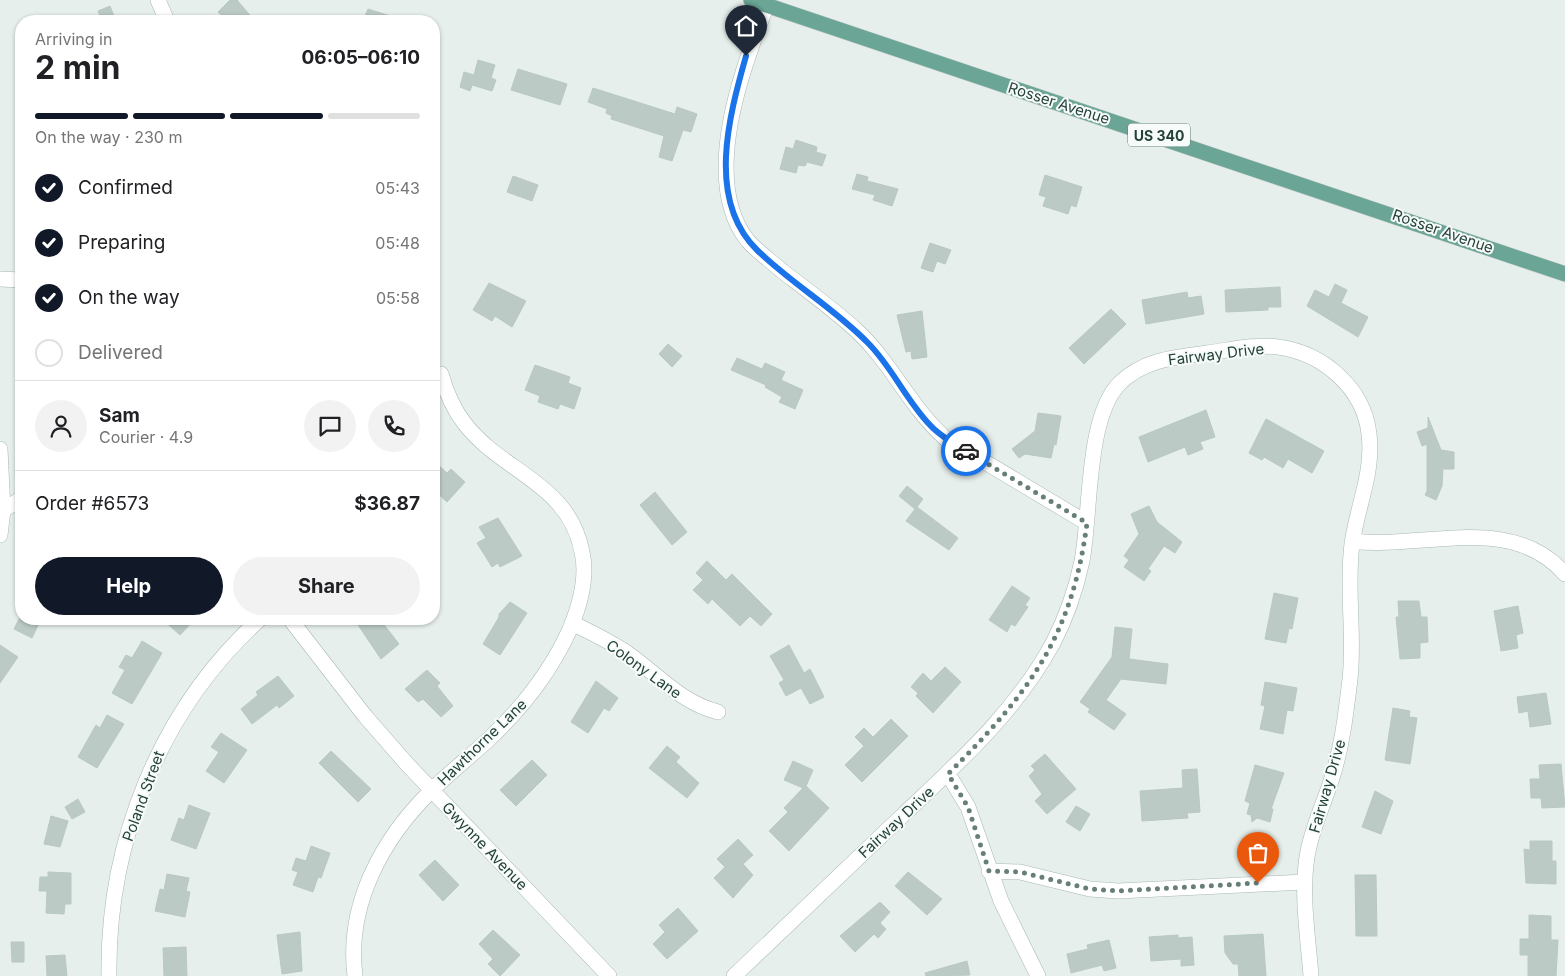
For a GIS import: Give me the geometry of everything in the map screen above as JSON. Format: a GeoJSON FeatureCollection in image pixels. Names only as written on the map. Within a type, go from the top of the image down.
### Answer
{"type":"FeatureCollection","features":[{"type":"Feature","properties":{"kind":"main road","name":"Rosser Avenue"},"geometry":{"type":"LineString","coordinates":[[751,0],[1565,274]]}},
{"type":"Feature","properties":{"kind":"street"},"geometry":{"type":"LineString","coordinates":[[158,0],[164,15]]}},
{"type":"Feature","properties":{"kind":"street"},"geometry":{"type":"LineString","coordinates":[[767,5],[746,56],[730,127],[727,193],[738,225],[758,251],[874,349],[929,424],[945,438],[1087,523]]}},
{"type":"Feature","properties":{"kind":"street"},"geometry":{"type":"LineString","coordinates":[[0,279],[15,280]]}},
{"type":"Feature","properties":{"kind":"street","name":"Fairway Drive"},"geometry":{"type":"LineString","coordinates":[[734,976],[948,774],[989,733],[1017,699],[1054,640],[1076,584],[1087,523],[1097,428],[1102,411],[1118,384],[1149,364],[1167,358],[1259,347],[1279,347],[1317,360],[1336,372],[1357,397],[1366,417],[1369,435],[1370,455],[1366,483],[1352,541],[1348,578],[1352,634],[1350,675],[1344,725],[1332,779],[1313,830],[1307,856],[1305,882],[1311,976]]}},
{"type":"Feature","properties":{"kind":"street","name":"Hawthorne Lane"},"geometry":{"type":"LineString","coordinates":[[355,976],[353,961],[355,933],[362,900],[371,873],[394,835],[432,790],[491,737],[528,698],[560,650],[572,623],[585,574],[579,537],[571,518],[543,488],[500,456],[466,426],[450,400],[441,374]]}},
{"type":"Feature","properties":{"kind":"street"},"geometry":{"type":"LineString","coordinates":[[0,449],[0,535]]}},
{"type":"Feature","properties":{"kind":"street"},"geometry":{"type":"LineString","coordinates":[[1,511],[15,503]]}},
{"type":"Feature","properties":{"kind":"street"},"geometry":{"type":"LineString","coordinates":[[1352,541],[1395,544],[1444,538],[1492,539],[1534,550],[1555,563],[1565,574]]}},
{"type":"Feature","properties":{"kind":"street","name":"Colony Lane"},"geometry":{"type":"LineString","coordinates":[[572,623],[615,645],[686,700],[702,708],[718,712]]}},
{"type":"Feature","properties":{"kind":"street","name":"Poland Street"},"geometry":{"type":"LineString","coordinates":[[108,976],[112,910],[120,864],[130,824],[155,759],[169,732],[197,690],[229,650],[254,625]]}},
{"type":"Feature","properties":{"kind":"street","name":"Gwynne Avenue"},"geometry":{"type":"LineString","coordinates":[[295,625],[365,716],[432,790],[609,976]]}},
{"type":"Feature","properties":{"kind":"street"},"geometry":{"type":"LineString","coordinates":[[948,774],[968,807],[989,871],[1011,923],[1029,955],[1038,976]]}},
{"type":"Feature","properties":{"kind":"street"},"geometry":{"type":"LineString","coordinates":[[989,871],[1020,872],[1090,889],[1118,891],[1305,882]]}},
{"type":"Feature","properties":{"kind":"building"},"geometry":{"type":"Polygon","coordinates":[[[230,0],[237,0],[250,15],[221,15],[218,12],[230,0]]]}},
{"type":"Feature","properties":{"kind":"building"},"geometry":{"type":"Polygon","coordinates":[[[110,6],[114,15],[100,15],[98,11],[110,6]]]}},
{"type":"Feature","properties":{"kind":"building"},"geometry":{"type":"Polygon","coordinates":[[[368,9],[387,15],[366,15],[368,9]]]}},
{"type":"Feature","properties":{"kind":"building"},"geometry":{"type":"Polygon","coordinates":[[[478,60],[495,65],[491,78],[496,80],[492,91],[472,85],[470,91],[460,87],[464,72],[474,75],[478,60]]]}},
{"type":"Feature","properties":{"kind":"building"},"geometry":{"type":"Polygon","coordinates":[[[518,69],[567,84],[560,105],[511,90],[518,69]]]}},
{"type":"Feature","properties":{"kind":"building"},"geometry":{"type":"Polygon","coordinates":[[[593,88],[675,114],[677,107],[697,114],[691,132],[683,130],[672,161],[659,157],[664,136],[611,119],[612,116],[606,113],[607,109],[588,102],[593,88]]]}},
{"type":"Feature","properties":{"kind":"building"},"geometry":{"type":"Polygon","coordinates":[[[796,140],[817,147],[816,152],[826,155],[822,166],[807,162],[805,166],[798,165],[796,173],[780,169],[786,147],[793,149],[796,140]]]}},
{"type":"Feature","properties":{"kind":"building"},"geometry":{"type":"Polygon","coordinates":[[[857,174],[868,177],[867,181],[898,189],[892,206],[873,200],[875,195],[852,189],[857,174]]]}},
{"type":"Feature","properties":{"kind":"building"},"geometry":{"type":"Polygon","coordinates":[[[1045,175],[1082,187],[1076,207],[1071,205],[1068,214],[1043,206],[1046,197],[1039,195],[1045,175]]]}},
{"type":"Feature","properties":{"kind":"building"},"geometry":{"type":"Polygon","coordinates":[[[513,176],[538,185],[532,201],[507,192],[513,176]]]}},
{"type":"Feature","properties":{"kind":"building"},"geometry":{"type":"Polygon","coordinates":[[[930,243],[951,250],[945,264],[937,261],[933,272],[921,268],[930,243]]]}},
{"type":"Feature","properties":{"kind":"building"},"geometry":{"type":"Polygon","coordinates":[[[489,283],[526,301],[512,327],[495,316],[492,321],[473,310],[489,283]]]}},
{"type":"Feature","properties":{"kind":"building"},"geometry":{"type":"Polygon","coordinates":[[[1335,284],[1347,290],[1341,303],[1368,317],[1358,337],[1307,306],[1315,290],[1329,297],[1335,284]]]}},
{"type":"Feature","properties":{"kind":"building"},"geometry":{"type":"Polygon","coordinates":[[[1280,287],[1281,307],[1268,307],[1268,310],[1226,312],[1225,290],[1280,287]]]}},
{"type":"Feature","properties":{"kind":"building"},"geometry":{"type":"Polygon","coordinates":[[[1187,292],[1188,298],[1201,296],[1204,314],[1146,324],[1142,300],[1187,292]]]}},
{"type":"Feature","properties":{"kind":"building"},"geometry":{"type":"Polygon","coordinates":[[[1111,309],[1126,324],[1084,364],[1069,348],[1111,309]]]}},
{"type":"Feature","properties":{"kind":"building"},"geometry":{"type":"Polygon","coordinates":[[[922,311],[927,357],[912,359],[911,351],[906,352],[897,315],[922,311]]]}},
{"type":"Feature","properties":{"kind":"building"},"geometry":{"type":"Polygon","coordinates":[[[668,344],[682,356],[672,367],[659,354],[668,344]]]}},
{"type":"Feature","properties":{"kind":"building"},"geometry":{"type":"Polygon","coordinates":[[[737,358],[762,369],[765,363],[785,372],[781,380],[803,390],[795,409],[779,402],[782,397],[765,387],[766,385],[731,370],[737,358]]]}},
{"type":"Feature","properties":{"kind":"building"},"geometry":{"type":"Polygon","coordinates":[[[535,365],[570,377],[568,383],[581,388],[574,409],[560,404],[558,409],[538,402],[540,396],[525,390],[535,365]]]}},
{"type":"Feature","properties":{"kind":"building"},"geometry":{"type":"Polygon","coordinates":[[[1206,410],[1215,437],[1200,442],[1203,449],[1188,455],[1185,447],[1148,462],[1139,437],[1206,410]]]}},
{"type":"Feature","properties":{"kind":"building"},"geometry":{"type":"Polygon","coordinates":[[[1038,413],[1061,416],[1056,445],[1054,444],[1051,458],[1025,454],[1019,458],[1012,449],[1035,431],[1038,413]]]}},
{"type":"Feature","properties":{"kind":"building"},"geometry":{"type":"Polygon","coordinates":[[[1428,417],[1441,450],[1454,452],[1454,469],[1443,469],[1442,486],[1436,500],[1425,495],[1427,491],[1427,444],[1422,446],[1417,432],[1428,428],[1428,417]]]}},
{"type":"Feature","properties":{"kind":"building"},"geometry":{"type":"Polygon","coordinates":[[[1266,419],[1324,451],[1312,473],[1288,459],[1283,468],[1264,457],[1262,460],[1249,453],[1266,419]]]}},
{"type":"Feature","properties":{"kind":"building"},"geometry":{"type":"Polygon","coordinates":[[[440,467],[447,473],[451,469],[465,482],[447,502],[440,496],[440,467]]]}},
{"type":"Feature","properties":{"kind":"building"},"geometry":{"type":"Polygon","coordinates":[[[907,486],[923,499],[917,507],[958,538],[949,550],[906,521],[915,509],[899,496],[907,486]]]}},
{"type":"Feature","properties":{"kind":"building"},"geometry":{"type":"Polygon","coordinates":[[[655,492],[687,532],[672,545],[640,505],[655,492]]]}},
{"type":"Feature","properties":{"kind":"building"},"geometry":{"type":"Polygon","coordinates":[[[1149,506],[1157,522],[1182,542],[1175,553],[1164,546],[1148,569],[1151,571],[1144,581],[1124,567],[1129,560],[1124,556],[1139,534],[1131,514],[1149,506]]]}},
{"type":"Feature","properties":{"kind":"building"},"geometry":{"type":"Polygon","coordinates":[[[498,518],[522,556],[500,567],[498,563],[492,567],[477,543],[486,538],[479,527],[498,518]]]}},
{"type":"Feature","properties":{"kind":"building"},"geometry":{"type":"Polygon","coordinates":[[[707,561],[726,580],[732,574],[772,614],[761,626],[750,616],[740,626],[712,599],[708,604],[693,590],[703,580],[696,573],[707,561]]]}},
{"type":"Feature","properties":{"kind":"building"},"geometry":{"type":"Polygon","coordinates":[[[1012,586],[1030,598],[1025,605],[1028,607],[1015,626],[1011,624],[1007,632],[989,620],[1012,586]]]}},
{"type":"Feature","properties":{"kind":"building"},"geometry":{"type":"Polygon","coordinates":[[[1274,593],[1298,598],[1292,629],[1289,628],[1286,643],[1265,639],[1274,593]]]}},
{"type":"Feature","properties":{"kind":"building"},"geometry":{"type":"Polygon","coordinates":[[[1398,601],[1419,601],[1421,617],[1427,617],[1428,642],[1420,643],[1420,658],[1400,659],[1396,617],[1399,617],[1398,601]]]}},
{"type":"Feature","properties":{"kind":"building"},"geometry":{"type":"Polygon","coordinates":[[[510,602],[527,613],[500,655],[483,644],[499,614],[510,602]]]}},
{"type":"Feature","properties":{"kind":"building"},"geometry":{"type":"Polygon","coordinates":[[[1518,606],[1523,633],[1516,635],[1518,648],[1501,651],[1494,611],[1518,606]]]}},
{"type":"Feature","properties":{"kind":"building"},"geometry":{"type":"Polygon","coordinates":[[[16,625],[38,625],[32,638],[14,629],[16,625]]]}},
{"type":"Feature","properties":{"kind":"building"},"geometry":{"type":"Polygon","coordinates":[[[169,625],[189,625],[180,635],[169,625]]]}},
{"type":"Feature","properties":{"kind":"building"},"geometry":{"type":"Polygon","coordinates":[[[358,625],[384,625],[399,644],[381,659],[358,625]]]}},
{"type":"Feature","properties":{"kind":"building"},"geometry":{"type":"Polygon","coordinates":[[[1115,627],[1132,629],[1129,659],[1168,664],[1166,684],[1121,679],[1106,700],[1126,714],[1114,730],[1088,712],[1090,709],[1080,702],[1112,657],[1115,627]]]}},
{"type":"Feature","properties":{"kind":"building"},"geometry":{"type":"Polygon","coordinates":[[[142,641],[162,653],[132,704],[112,693],[125,670],[119,667],[126,655],[132,658],[142,641]]]}},
{"type":"Feature","properties":{"kind":"building"},"geometry":{"type":"Polygon","coordinates":[[[0,645],[18,657],[0,683],[0,645]]]}},
{"type":"Feature","properties":{"kind":"building"},"geometry":{"type":"Polygon","coordinates":[[[789,645],[804,673],[810,669],[824,697],[810,704],[801,688],[786,696],[779,683],[784,680],[770,656],[789,645]]]}},
{"type":"Feature","properties":{"kind":"building"},"geometry":{"type":"Polygon","coordinates":[[[945,667],[961,682],[933,713],[916,696],[918,693],[911,687],[923,673],[931,681],[945,667]]]}},
{"type":"Feature","properties":{"kind":"building"},"geometry":{"type":"Polygon","coordinates":[[[427,670],[440,683],[437,686],[453,706],[441,717],[423,699],[418,702],[405,689],[427,670]]]}},
{"type":"Feature","properties":{"kind":"building"},"geometry":{"type":"Polygon","coordinates":[[[278,676],[294,696],[279,708],[277,705],[252,724],[241,709],[258,695],[256,692],[278,676]]]}},
{"type":"Feature","properties":{"kind":"building"},"geometry":{"type":"Polygon","coordinates":[[[596,681],[618,698],[609,711],[604,708],[588,733],[571,722],[596,681]]]}},
{"type":"Feature","properties":{"kind":"building"},"geometry":{"type":"Polygon","coordinates":[[[1265,682],[1297,688],[1293,711],[1287,710],[1283,734],[1260,729],[1265,706],[1261,705],[1265,682]]]}},
{"type":"Feature","properties":{"kind":"building"},"geometry":{"type":"Polygon","coordinates":[[[1546,693],[1551,724],[1530,727],[1528,711],[1519,713],[1517,697],[1546,693]]]}},
{"type":"Feature","properties":{"kind":"building"},"geometry":{"type":"Polygon","coordinates":[[[1393,708],[1410,711],[1409,717],[1417,718],[1410,764],[1385,760],[1393,708]]]}},
{"type":"Feature","properties":{"kind":"building"},"geometry":{"type":"Polygon","coordinates":[[[107,715],[124,724],[97,768],[78,757],[96,725],[100,728],[107,715]]]}},
{"type":"Feature","properties":{"kind":"building"},"geometry":{"type":"Polygon","coordinates":[[[891,719],[908,736],[862,782],[845,765],[864,746],[855,737],[864,728],[873,737],[891,719]]]}},
{"type":"Feature","properties":{"kind":"building"},"geometry":{"type":"Polygon","coordinates":[[[221,733],[247,750],[224,783],[206,771],[219,752],[211,747],[221,733]]]}},
{"type":"Feature","properties":{"kind":"building"},"geometry":{"type":"Polygon","coordinates":[[[667,746],[680,757],[676,762],[699,783],[687,798],[649,768],[667,746]]]}},
{"type":"Feature","properties":{"kind":"building"},"geometry":{"type":"Polygon","coordinates":[[[331,751],[371,789],[358,802],[319,763],[331,751]]]}},
{"type":"Feature","properties":{"kind":"building"},"geometry":{"type":"Polygon","coordinates":[[[1045,754],[1076,789],[1047,814],[1035,801],[1042,794],[1029,776],[1035,770],[1031,766],[1045,754]]]}},
{"type":"Feature","properties":{"kind":"building"},"geometry":{"type":"Polygon","coordinates":[[[532,760],[547,775],[516,806],[500,790],[532,760]]]}},
{"type":"Feature","properties":{"kind":"building"},"geometry":{"type":"Polygon","coordinates":[[[793,761],[813,770],[806,786],[829,808],[789,851],[769,831],[788,812],[784,808],[803,788],[784,780],[793,761]]]}},
{"type":"Feature","properties":{"kind":"building"},"geometry":{"type":"Polygon","coordinates":[[[1561,764],[1565,807],[1542,808],[1541,798],[1531,798],[1530,779],[1540,779],[1539,765],[1561,764]]]}},
{"type":"Feature","properties":{"kind":"building"},"geometry":{"type":"Polygon","coordinates":[[[1255,765],[1284,773],[1271,809],[1273,809],[1270,822],[1257,818],[1252,822],[1251,815],[1247,814],[1250,803],[1245,801],[1255,765]]]}},
{"type":"Feature","properties":{"kind":"building"},"geometry":{"type":"Polygon","coordinates":[[[1197,769],[1200,812],[1187,813],[1188,818],[1142,821],[1140,791],[1183,788],[1182,770],[1197,769]]]}},
{"type":"Feature","properties":{"kind":"building"},"geometry":{"type":"Polygon","coordinates":[[[1375,791],[1393,801],[1381,834],[1362,827],[1375,791]]]}},
{"type":"Feature","properties":{"kind":"building"},"geometry":{"type":"Polygon","coordinates":[[[78,799],[85,812],[72,819],[65,807],[78,799]]]}},
{"type":"Feature","properties":{"kind":"building"},"geometry":{"type":"Polygon","coordinates":[[[189,805],[210,813],[196,849],[171,840],[179,818],[184,820],[189,805]]]}},
{"type":"Feature","properties":{"kind":"building"},"geometry":{"type":"Polygon","coordinates":[[[1076,806],[1090,814],[1080,831],[1066,822],[1076,806]]]}},
{"type":"Feature","properties":{"kind":"building"},"geometry":{"type":"Polygon","coordinates":[[[51,816],[68,821],[60,847],[44,844],[51,816]]]}},
{"type":"Feature","properties":{"kind":"building"},"geometry":{"type":"Polygon","coordinates":[[[738,839],[753,855],[743,864],[753,875],[733,898],[714,878],[725,867],[717,859],[738,839]]]}},
{"type":"Feature","properties":{"kind":"building"},"geometry":{"type":"Polygon","coordinates":[[[1530,841],[1552,841],[1552,861],[1556,861],[1556,884],[1526,883],[1524,849],[1530,850],[1530,841]]]}},
{"type":"Feature","properties":{"kind":"building"},"geometry":{"type":"Polygon","coordinates":[[[311,846],[330,853],[321,878],[318,877],[313,892],[293,885],[298,872],[292,870],[296,858],[306,861],[311,846]]]}},
{"type":"Feature","properties":{"kind":"building"},"geometry":{"type":"Polygon","coordinates":[[[435,860],[459,885],[443,901],[419,875],[435,860]]]}},
{"type":"Feature","properties":{"kind":"building"},"geometry":{"type":"Polygon","coordinates":[[[48,872],[71,873],[71,904],[65,904],[64,914],[46,913],[47,891],[39,891],[40,877],[48,877],[48,872]]]}},
{"type":"Feature","properties":{"kind":"building"},"geometry":{"type":"Polygon","coordinates":[[[908,872],[942,899],[927,915],[895,886],[908,872]]]}},
{"type":"Feature","properties":{"kind":"building"},"geometry":{"type":"Polygon","coordinates":[[[167,874],[189,878],[186,891],[190,892],[185,917],[155,911],[160,889],[164,890],[167,874]]]}},
{"type":"Feature","properties":{"kind":"building"},"geometry":{"type":"Polygon","coordinates":[[[1355,875],[1376,875],[1377,936],[1356,936],[1355,875]]]}},
{"type":"Feature","properties":{"kind":"building"},"geometry":{"type":"Polygon","coordinates":[[[880,902],[890,912],[880,923],[886,929],[878,938],[874,934],[855,952],[840,936],[880,902]]]}},
{"type":"Feature","properties":{"kind":"building"},"geometry":{"type":"Polygon","coordinates":[[[678,908],[698,931],[667,959],[653,944],[665,932],[659,925],[678,908]]]}},
{"type":"Feature","properties":{"kind":"building"},"geometry":{"type":"Polygon","coordinates":[[[1529,915],[1551,916],[1551,940],[1558,940],[1556,976],[1528,976],[1528,955],[1520,955],[1520,939],[1529,939],[1529,915]]]}},
{"type":"Feature","properties":{"kind":"building"},"geometry":{"type":"Polygon","coordinates":[[[493,930],[520,955],[500,976],[488,964],[493,959],[479,944],[493,930]]]}},
{"type":"Feature","properties":{"kind":"building"},"geometry":{"type":"Polygon","coordinates":[[[300,932],[302,971],[282,974],[277,935],[300,932]]]}},
{"type":"Feature","properties":{"kind":"building"},"geometry":{"type":"Polygon","coordinates":[[[1263,934],[1266,976],[1239,976],[1238,964],[1233,964],[1225,953],[1224,936],[1263,934]]]}},
{"type":"Feature","properties":{"kind":"building"},"geometry":{"type":"Polygon","coordinates":[[[1178,935],[1178,938],[1192,937],[1194,965],[1181,966],[1181,959],[1151,961],[1149,937],[1178,935]]]}},
{"type":"Feature","properties":{"kind":"building"},"geometry":{"type":"Polygon","coordinates":[[[1109,940],[1116,968],[1104,971],[1102,965],[1071,973],[1067,954],[1088,949],[1087,945],[1109,940]]]}},
{"type":"Feature","properties":{"kind":"building"},"geometry":{"type":"Polygon","coordinates":[[[11,942],[24,942],[24,962],[12,962],[11,942]]]}},
{"type":"Feature","properties":{"kind":"building"},"geometry":{"type":"Polygon","coordinates":[[[186,947],[187,976],[164,976],[163,948],[186,947]]]}},
{"type":"Feature","properties":{"kind":"building"},"geometry":{"type":"Polygon","coordinates":[[[65,955],[67,976],[47,976],[46,956],[65,955]]]}},
{"type":"Feature","properties":{"kind":"building"},"geometry":{"type":"Polygon","coordinates":[[[967,961],[970,975],[926,976],[925,973],[967,961]]]}},
{"type":"Feature","properties":{"kind":"way so far"},"geometry":{"type":"LineString","coordinates":[[966,451],[1087,523],[1076,584],[1066,615],[1054,640],[1036,672],[1017,699],[989,733],[948,774],[968,807],[989,871],[1020,872],[1090,889],[1118,891],[1258,883]]}},
{"type":"Feature","properties":{"kind":"route"},"geometry":{"type":"LineString","coordinates":[[746,56],[736,91],[730,127],[727,164],[727,193],[738,225],[758,251],[856,331],[874,349],[929,424],[945,438],[966,451]]}}]}
